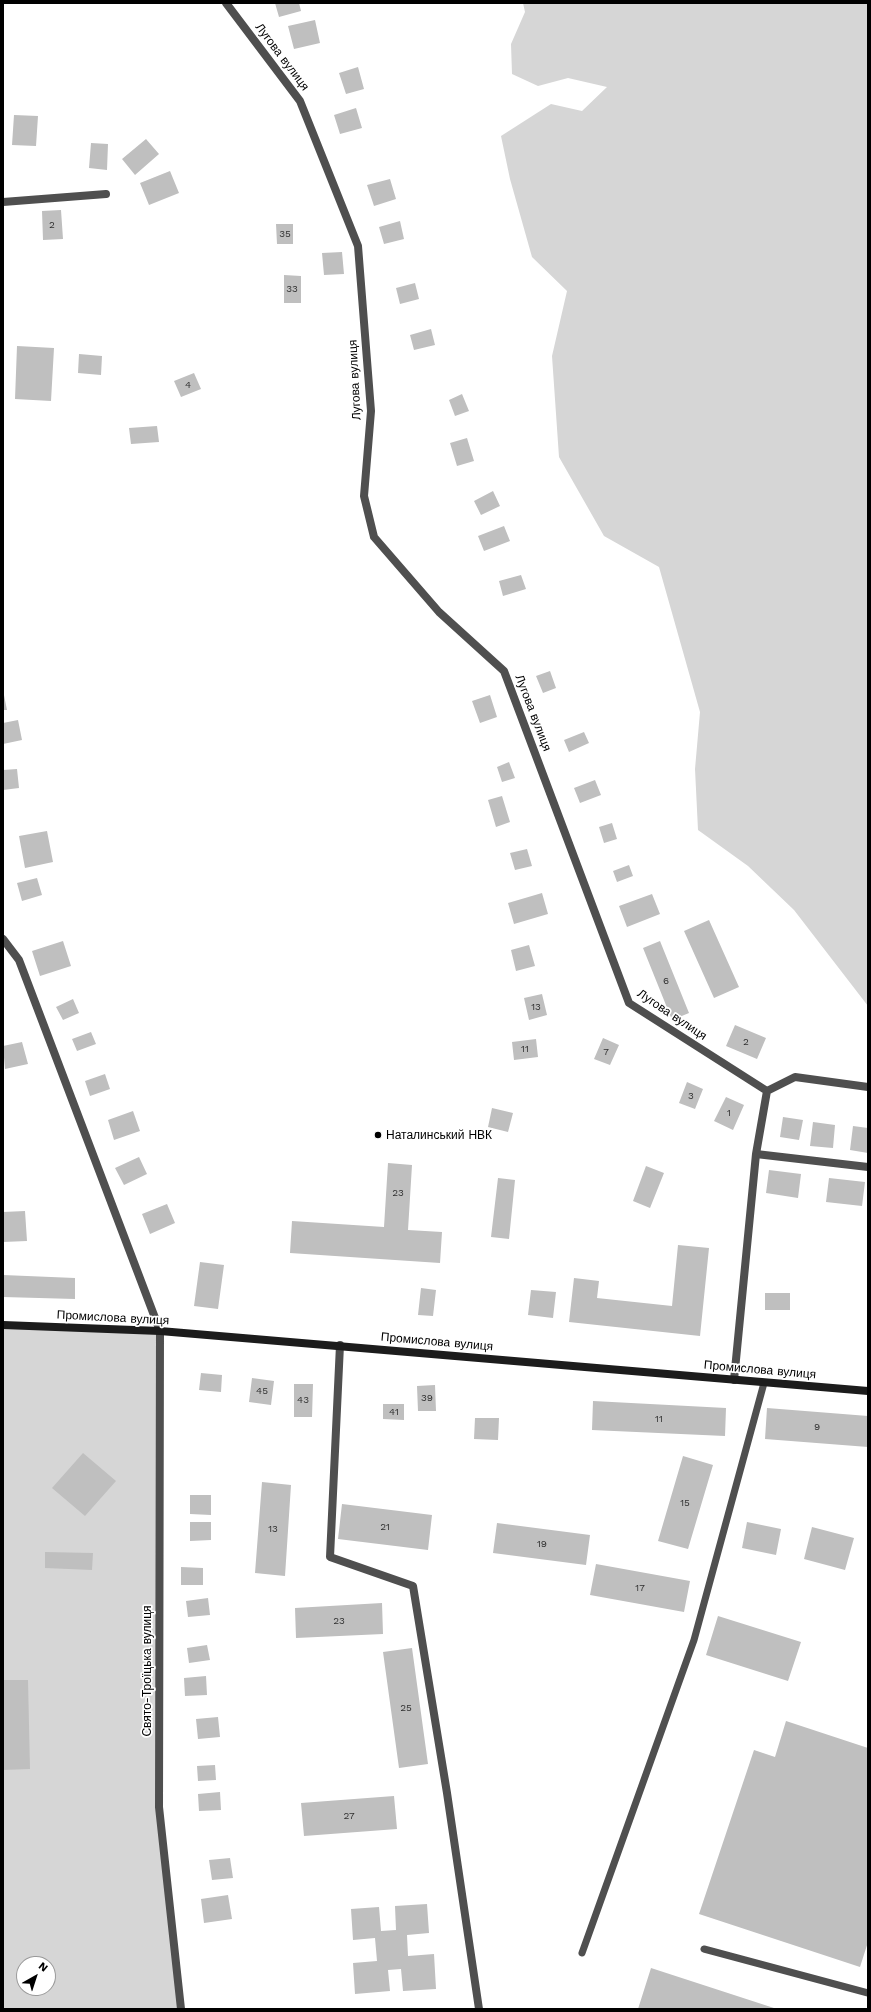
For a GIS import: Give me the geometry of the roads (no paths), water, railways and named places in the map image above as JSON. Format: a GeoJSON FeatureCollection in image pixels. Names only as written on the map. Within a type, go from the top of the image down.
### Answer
{"type":"FeatureCollection","features":[{"type":"Feature","properties":{"kind":"street","name":"Лугова вулиця"},"geometry":{"type":"LineString","coordinates":[[226,3],[300,100],[358,246],[371,411],[364,496],[374,537],[439,612],[504,671],[629,1003],[767,1090]]}},
{"type":"Feature","properties":{"kind":"street"},"geometry":{"type":"LineString","coordinates":[[3,202],[106,194]]}},
{"type":"Feature","properties":{"kind":"street"},"geometry":{"type":"LineString","coordinates":[[3,939],[19,960],[160,1331]]}},
{"type":"Feature","properties":{"kind":"street"},"geometry":{"type":"LineString","coordinates":[[734,1380],[756,1154],[767,1090],[796,1077],[868,1087]]}},
{"type":"Feature","properties":{"kind":"street"},"geometry":{"type":"LineString","coordinates":[[756,1154],[868,1167]]}},
{"type":"Feature","properties":{"kind":"street","name":"Промислова вулиця"},"geometry":{"type":"LineString","coordinates":[[3,1325],[160,1331],[868,1391]]}},
{"type":"Feature","properties":{"kind":"street","name":"Свято-Троїцька вулиця"},"geometry":{"type":"LineString","coordinates":[[160,1331],[159,1807],[181,2009]]}},
{"type":"Feature","properties":{"kind":"street"},"geometry":{"type":"LineString","coordinates":[[340,1346],[330,1557],[413,1586],[447,1793],[479,2009]]}},
{"type":"Feature","properties":{"kind":"lane"},"geometry":{"type":"LineString","coordinates":[[582,1953],[694,1640],[764,1383]]}},
{"type":"Feature","properties":{"kind":"lane"},"geometry":{"type":"LineString","coordinates":[[704,1949],[868,1994]]}},
{"type":"Feature","properties":{"kind":"place","name":"Наталинський НВК"},"geometry":{"type":"Point","coordinates":[378,1135]}}]}
